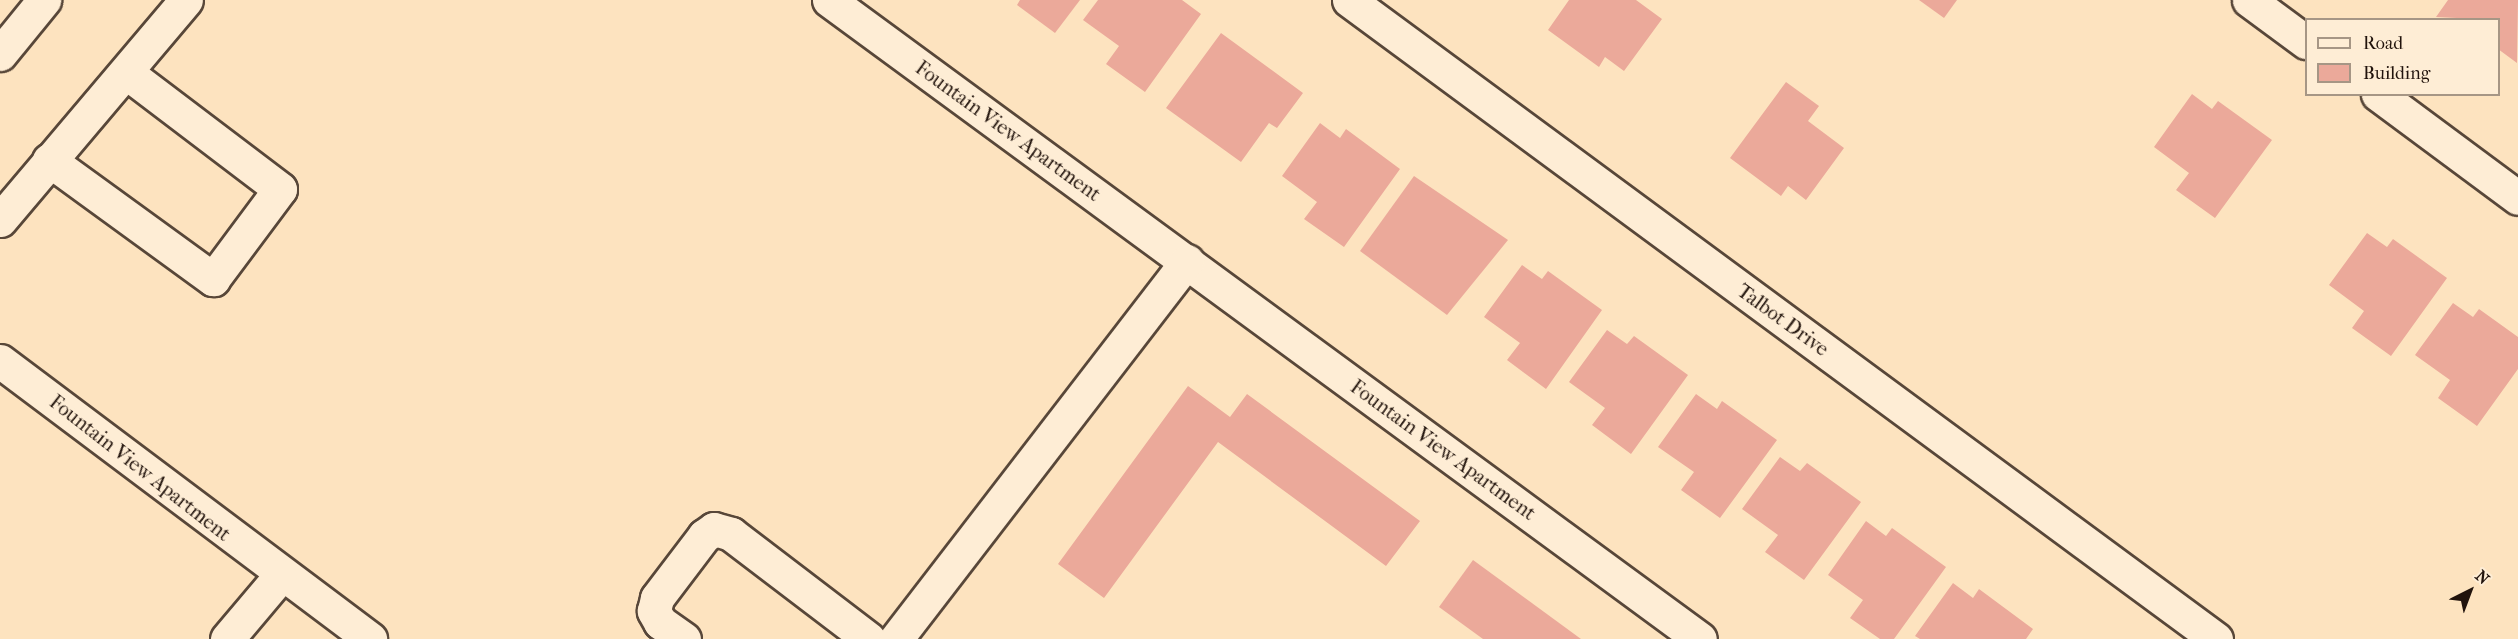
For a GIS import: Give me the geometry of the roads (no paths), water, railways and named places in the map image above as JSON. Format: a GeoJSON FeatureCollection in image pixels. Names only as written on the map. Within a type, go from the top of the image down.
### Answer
{"type":"FeatureCollection","features":[{"type":"Feature","properties":{"kind":"street"},"geometry":{"type":"LineString","coordinates":[[2,48],[44,0]]}},
{"type":"Feature","properties":{"kind":"street"},"geometry":{"type":"LineString","coordinates":[[0,220],[186,0]]}},
{"type":"Feature","properties":{"kind":"street","name":"Fountain View Apartment"},"geometry":{"type":"LineString","coordinates":[[829,0],[1700,639]]}},
{"type":"Feature","properties":{"kind":"street","name":"Talbot Drive"},"geometry":{"type":"LineString","coordinates":[[1349,0],[2216,639]]}},
{"type":"Feature","properties":{"kind":"street"},"geometry":{"type":"LineString","coordinates":[[2249,0],[2305,41]]}},
{"type":"Feature","properties":{"kind":"street"},"geometry":{"type":"LineString","coordinates":[[49,160],[213,279],[280,189],[126,72]]}},
{"type":"Feature","properties":{"kind":"street"},"geometry":{"type":"LineString","coordinates":[[2381,96],[2518,198]]}},
{"type":"Feature","properties":{"kind":"street"},"geometry":{"type":"LineString","coordinates":[[896,639],[1187,261]]}},
{"type":"Feature","properties":{"kind":"street","name":"Fountain View Apartment"},"geometry":{"type":"LineString","coordinates":[[0,361],[356,635]]}},
{"type":"Feature","properties":{"kind":"street"},"geometry":{"type":"LineString","coordinates":[[684,639],[660,622],[654,611],[657,598],[704,536],[714,530],[731,534],[869,639]]}},
{"type":"Feature","properties":{"kind":"street"},"geometry":{"type":"LineString","coordinates":[[227,639],[280,576]]}}]}
